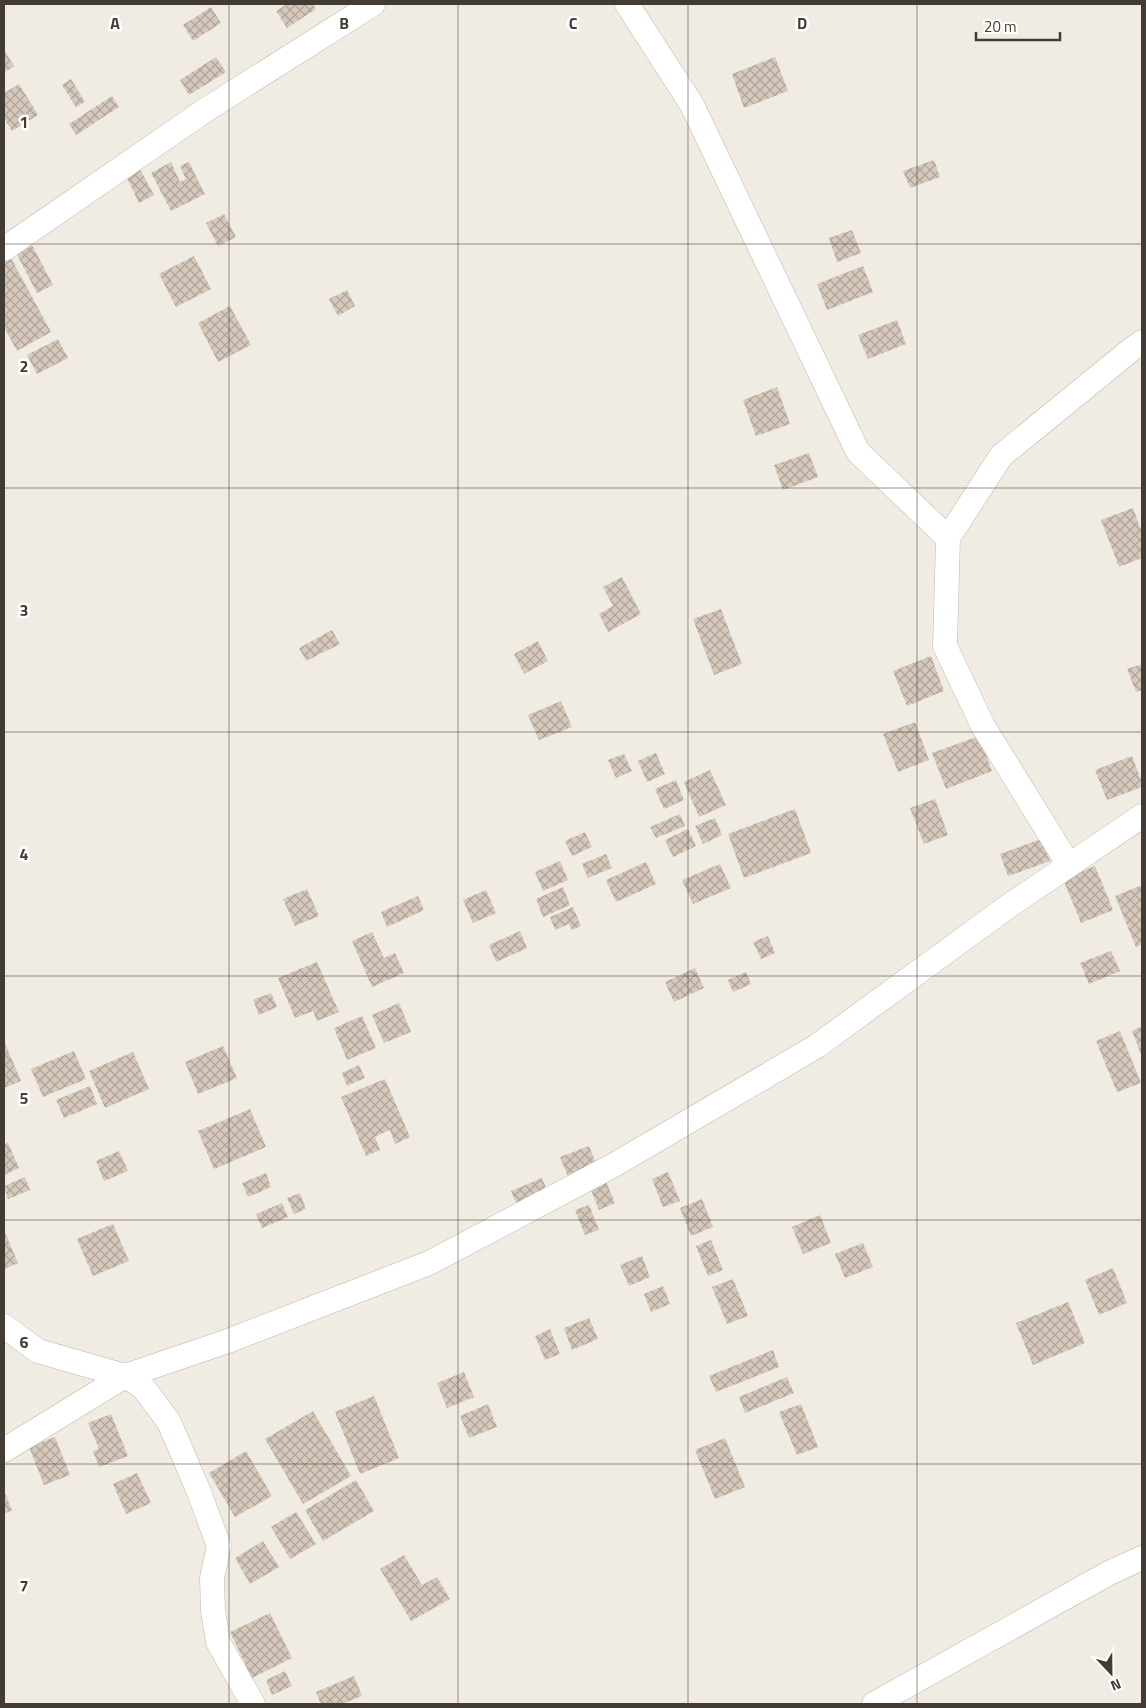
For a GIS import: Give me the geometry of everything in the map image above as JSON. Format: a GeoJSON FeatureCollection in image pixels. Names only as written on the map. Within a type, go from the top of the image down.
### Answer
{"type":"FeatureCollection","features":[{"type":"Feature","properties":{"kind":"street"},"geometry":{"type":"LineString","coordinates":[[4,248],[204,111],[373,4]]}},
{"type":"Feature","properties":{"kind":"street"},"geometry":{"type":"LineString","coordinates":[[627,4],[692,105],[858,452],[948,538]]}},
{"type":"Feature","properties":{"kind":"street"},"geometry":{"type":"LineString","coordinates":[[1069,865],[983,726],[945,646],[948,538],[1001,456],[1142,342]]}},
{"type":"Feature","properties":{"kind":"street"},"geometry":{"type":"LineString","coordinates":[[4,1450],[125,1376],[228,1341],[429,1263],[605,1170],[817,1046],[1010,905],[1142,816]]}},
{"type":"Feature","properties":{"kind":"street"},"geometry":{"type":"LineString","coordinates":[[4,1326],[38,1351],[125,1376],[143,1387],[170,1422],[219,1546],[212,1578],[213,1611],[218,1642],[253,1704]]}},
{"type":"Feature","properties":{"kind":"street"},"geometry":{"type":"LineString","coordinates":[[874,1704],[1109,1573],[1142,1558]]}},
{"type":"Feature","properties":{"kind":"building"},"geometry":{"type":"Polygon","coordinates":[[[287,4],[313,4],[316,9],[287,28],[276,11],[287,4]]]}},
{"type":"Feature","properties":{"kind":"building"},"geometry":{"type":"Polygon","coordinates":[[[211,7],[221,23],[193,41],[183,25],[211,7]]]}},
{"type":"Feature","properties":{"kind":"building"},"geometry":{"type":"Polygon","coordinates":[[[4,50],[14,66],[4,73],[4,50]]]}},
{"type":"Feature","properties":{"kind":"building"},"geometry":{"type":"Polygon","coordinates":[[[216,57],[226,72],[189,95],[180,80],[216,57]]]}},
{"type":"Feature","properties":{"kind":"building"},"geometry":{"type":"Polygon","coordinates":[[[775,57],[788,91],[744,108],[732,74],[775,57]]]}},
{"type":"Feature","properties":{"kind":"building"},"geometry":{"type":"Polygon","coordinates":[[[71,79],[85,102],[76,107],[62,85],[71,79]]]}},
{"type":"Feature","properties":{"kind":"building"},"geometry":{"type":"Polygon","coordinates":[[[19,84],[38,115],[12,131],[4,118],[4,93],[19,84]]]}},
{"type":"Feature","properties":{"kind":"building"},"geometry":{"type":"Polygon","coordinates":[[[112,96],[119,107],[76,135],[69,124],[112,96]]]}},
{"type":"Feature","properties":{"kind":"building"},"geometry":{"type":"Polygon","coordinates":[[[934,160],[940,177],[910,188],[903,171],[934,160]]]}},
{"type":"Feature","properties":{"kind":"building"},"geometry":{"type":"Polygon","coordinates":[[[171,162],[180,182],[186,179],[180,166],[189,162],[205,194],[171,211],[151,173],[171,162]]]}},
{"type":"Feature","properties":{"kind":"building"},"geometry":{"type":"Polygon","coordinates":[[[140,169],[154,195],[139,203],[126,176],[140,169]]]}},
{"type":"Feature","properties":{"kind":"building"},"geometry":{"type":"Polygon","coordinates":[[[224,214],[236,237],[218,246],[206,223],[224,214]]]}},
{"type":"Feature","properties":{"kind":"building"},"geometry":{"type":"Polygon","coordinates":[[[852,230],[861,253],[837,262],[829,238],[852,230]]]}},
{"type":"Feature","properties":{"kind":"building"},"geometry":{"type":"Polygon","coordinates":[[[30,241],[53,285],[37,293],[14,249],[30,241]]]}},
{"type":"Feature","properties":{"kind":"building"},"geometry":{"type":"Polygon","coordinates":[[[194,256],[211,289],[176,307],[159,274],[194,256]]]}},
{"type":"Feature","properties":{"kind":"building"},"geometry":{"type":"Polygon","coordinates":[[[11,258],[51,332],[17,351],[4,327],[4,262],[11,258]]]}},
{"type":"Feature","properties":{"kind":"building"},"geometry":{"type":"Polygon","coordinates":[[[863,266],[873,292],[827,310],[817,284],[863,266]]]}},
{"type":"Feature","properties":{"kind":"building"},"geometry":{"type":"Polygon","coordinates":[[[347,290],[355,306],[338,316],[329,299],[347,290]]]}},
{"type":"Feature","properties":{"kind":"building"},"geometry":{"type":"Polygon","coordinates":[[[230,306],[251,345],[218,362],[198,323],[230,306]]]}},
{"type":"Feature","properties":{"kind":"building"},"geometry":{"type":"Polygon","coordinates":[[[897,320],[906,344],[868,359],[858,335],[897,320]]]}},
{"type":"Feature","properties":{"kind":"building"},"geometry":{"type":"Polygon","coordinates":[[[58,339],[68,358],[37,374],[27,355],[58,339]]]}},
{"type":"Feature","properties":{"kind":"building"},"geometry":{"type":"Polygon","coordinates":[[[777,387],[790,424],[756,436],[743,400],[777,387]]]}},
{"type":"Feature","properties":{"kind":"building"},"geometry":{"type":"Polygon","coordinates":[[[809,453],[818,477],[783,490],[774,465],[809,453]]]}},
{"type":"Feature","properties":{"kind":"building"},"geometry":{"type":"Polygon","coordinates":[[[1133,508],[1142,533],[1142,558],[1119,567],[1101,520],[1133,508]]]}},
{"type":"Feature","properties":{"kind":"building"},"geometry":{"type":"Polygon","coordinates":[[[622,577],[641,614],[608,632],[599,614],[613,606],[603,587],[622,577]]]}},
{"type":"Feature","properties":{"kind":"building"},"geometry":{"type":"Polygon","coordinates":[[[721,609],[742,664],[714,675],[693,619],[721,609]]]}},
{"type":"Feature","properties":{"kind":"building"},"geometry":{"type":"Polygon","coordinates":[[[332,630],[340,644],[306,661],[299,648],[332,630]]]}},
{"type":"Feature","properties":{"kind":"building"},"geometry":{"type":"Polygon","coordinates":[[[538,641],[548,661],[524,674],[514,654],[538,641]]]}},
{"type":"Feature","properties":{"kind":"building"},"geometry":{"type":"Polygon","coordinates":[[[931,656],[944,691],[907,706],[893,671],[931,656]]]}},
{"type":"Feature","properties":{"kind":"building"},"geometry":{"type":"Polygon","coordinates":[[[1142,664],[1142,690],[1136,692],[1127,669],[1142,664]]]}},
{"type":"Feature","properties":{"kind":"building"},"geometry":{"type":"Polygon","coordinates":[[[561,701],[572,727],[539,740],[528,715],[561,701]]]}},
{"type":"Feature","properties":{"kind":"building"},"geometry":{"type":"Polygon","coordinates":[[[915,722],[929,760],[898,772],[883,734],[915,722]]]}},
{"type":"Feature","properties":{"kind":"building"},"geometry":{"type":"Polygon","coordinates":[[[979,736],[992,771],[946,789],[932,753],[979,736]]]}},
{"type":"Feature","properties":{"kind":"building"},"geometry":{"type":"Polygon","coordinates":[[[656,753],[665,774],[647,782],[638,761],[656,753]]]}},
{"type":"Feature","properties":{"kind":"building"},"geometry":{"type":"Polygon","coordinates":[[[624,754],[632,771],[616,778],[608,760],[624,754]]]}},
{"type":"Feature","properties":{"kind":"building"},"geometry":{"type":"Polygon","coordinates":[[[1132,756],[1142,787],[1107,800],[1095,770],[1132,756]]]}},
{"type":"Feature","properties":{"kind":"building"},"geometry":{"type":"Polygon","coordinates":[[[710,770],[726,805],[699,817],[684,782],[710,770]]]}},
{"type":"Feature","properties":{"kind":"building"},"geometry":{"type":"Polygon","coordinates":[[[676,780],[684,800],[664,809],[655,789],[676,780]]]}},
{"type":"Feature","properties":{"kind":"building"},"geometry":{"type":"Polygon","coordinates":[[[935,799],[948,835],[924,844],[910,808],[935,799]]]}},
{"type":"Feature","properties":{"kind":"building"},"geometry":{"type":"Polygon","coordinates":[[[795,809],[811,853],[744,878],[728,834],[795,809]]]}},
{"type":"Feature","properties":{"kind":"building"},"geometry":{"type":"Polygon","coordinates":[[[680,814],[685,826],[656,838],[650,827],[680,814]]]}},
{"type":"Feature","properties":{"kind":"building"},"geometry":{"type":"Polygon","coordinates":[[[715,818],[722,835],[703,844],[695,826],[715,818]]]}},
{"type":"Feature","properties":{"kind":"building"},"geometry":{"type":"Polygon","coordinates":[[[688,829],[696,846],[673,857],[665,840],[688,829]]]}},
{"type":"Feature","properties":{"kind":"building"},"geometry":{"type":"Polygon","coordinates":[[[585,832],[592,847],[572,856],[565,841],[585,832]]]}},
{"type":"Feature","properties":{"kind":"building"},"geometry":{"type":"Polygon","coordinates":[[[1041,839],[1050,861],[1008,876],[1000,854],[1041,839]]]}},
{"type":"Feature","properties":{"kind":"building"},"geometry":{"type":"Polygon","coordinates":[[[606,854],[612,868],[588,878],[582,864],[606,854]]]}},
{"type":"Feature","properties":{"kind":"building"},"geometry":{"type":"Polygon","coordinates":[[[560,861],[568,880],[543,891],[535,872],[560,861]]]}},
{"type":"Feature","properties":{"kind":"building"},"geometry":{"type":"Polygon","coordinates":[[[646,862],[656,884],[616,902],[606,880],[646,862]]]}},
{"type":"Feature","properties":{"kind":"building"},"geometry":{"type":"Polygon","coordinates":[[[720,864],[731,888],[693,904],[682,880],[720,864]]]}},
{"type":"Feature","properties":{"kind":"building"},"geometry":{"type":"Polygon","coordinates":[[[1095,866],[1113,910],[1081,923],[1063,879],[1095,866]]]}},
{"type":"Feature","properties":{"kind":"building"},"geometry":{"type":"Polygon","coordinates":[[[1142,885],[1142,944],[1136,947],[1115,896],[1142,885]]]}},
{"type":"Feature","properties":{"kind":"building"},"geometry":{"type":"Polygon","coordinates":[[[563,887],[570,905],[543,917],[536,899],[563,887]]]}},
{"type":"Feature","properties":{"kind":"building"},"geometry":{"type":"Polygon","coordinates":[[[307,889],[319,916],[295,926],[283,899],[307,889]]]}},
{"type":"Feature","properties":{"kind":"building"},"geometry":{"type":"Polygon","coordinates":[[[486,890],[496,913],[473,923],[463,900],[486,890]]]}},
{"type":"Feature","properties":{"kind":"building"},"geometry":{"type":"Polygon","coordinates":[[[418,896],[424,910],[387,927],[381,912],[418,896]]]}},
{"type":"Feature","properties":{"kind":"building"},"geometry":{"type":"Polygon","coordinates":[[[573,907],[581,926],[572,930],[569,924],[555,930],[550,917],[573,907]]]}},
{"type":"Feature","properties":{"kind":"building"},"geometry":{"type":"Polygon","coordinates":[[[520,931],[527,948],[496,962],[489,945],[520,931]]]}},
{"type":"Feature","properties":{"kind":"building"},"geometry":{"type":"Polygon","coordinates":[[[372,932],[384,958],[395,953],[404,973],[372,987],[352,941],[372,932]]]}},
{"type":"Feature","properties":{"kind":"building"},"geometry":{"type":"Polygon","coordinates":[[[768,936],[775,953],[761,959],[753,942],[768,936]]]}},
{"type":"Feature","properties":{"kind":"building"},"geometry":{"type":"Polygon","coordinates":[[[1111,951],[1120,971],[1089,984],[1080,963],[1111,951]]]}},
{"type":"Feature","properties":{"kind":"building"},"geometry":{"type":"Polygon","coordinates":[[[317,962],[339,1012],[317,1021],[313,1011],[295,1018],[278,978],[317,962]]]}},
{"type":"Feature","properties":{"kind":"building"},"geometry":{"type":"Polygon","coordinates":[[[695,968],[704,988],[674,1002],[665,982],[695,968]]]}},
{"type":"Feature","properties":{"kind":"building"},"geometry":{"type":"Polygon","coordinates":[[[746,972],[751,984],[733,992],[728,980],[746,972]]]}},
{"type":"Feature","properties":{"kind":"building"},"geometry":{"type":"Polygon","coordinates":[[[271,993],[277,1007],[259,1015],[253,1000],[271,993]]]}},
{"type":"Feature","properties":{"kind":"building"},"geometry":{"type":"Polygon","coordinates":[[[399,1003],[411,1032],[384,1043],[372,1015],[399,1003]]]}},
{"type":"Feature","properties":{"kind":"building"},"geometry":{"type":"Polygon","coordinates":[[[362,1016],[376,1048],[347,1060],[334,1028],[362,1016]]]}},
{"type":"Feature","properties":{"kind":"building"},"geometry":{"type":"Polygon","coordinates":[[[1142,1026],[1142,1057],[1132,1031],[1142,1026]]]}},
{"type":"Feature","properties":{"kind":"building"},"geometry":{"type":"Polygon","coordinates":[[[1120,1031],[1141,1083],[1117,1092],[1096,1041],[1120,1031]]]}},
{"type":"Feature","properties":{"kind":"building"},"geometry":{"type":"Polygon","coordinates":[[[4,1041],[21,1081],[4,1088],[4,1041]]]}},
{"type":"Feature","properties":{"kind":"building"},"geometry":{"type":"Polygon","coordinates":[[[223,1046],[237,1078],[198,1094],[185,1062],[223,1046]]]}},
{"type":"Feature","properties":{"kind":"building"},"geometry":{"type":"Polygon","coordinates":[[[74,1051],[86,1079],[43,1097],[31,1069],[74,1051]]]}},
{"type":"Feature","properties":{"kind":"building"},"geometry":{"type":"Polygon","coordinates":[[[133,1052],[149,1089],[105,1108],[89,1071],[133,1052]]]}},
{"type":"Feature","properties":{"kind":"building"},"geometry":{"type":"Polygon","coordinates":[[[359,1065],[365,1078],[347,1086],[342,1073],[359,1065]]]}},
{"type":"Feature","properties":{"kind":"building"},"geometry":{"type":"Polygon","coordinates":[[[385,1079],[410,1137],[395,1144],[390,1130],[375,1137],[380,1150],[366,1156],[341,1097],[385,1079]]]}},
{"type":"Feature","properties":{"kind":"building"},"geometry":{"type":"Polygon","coordinates":[[[90,1086],[97,1104],[64,1118],[56,1100],[90,1086]]]}},
{"type":"Feature","properties":{"kind":"building"},"geometry":{"type":"Polygon","coordinates":[[[250,1109],[266,1147],[214,1169],[198,1131],[250,1109]]]}},
{"type":"Feature","properties":{"kind":"building"},"geometry":{"type":"Polygon","coordinates":[[[8,1143],[19,1168],[4,1175],[4,1145],[8,1143]]]}},
{"type":"Feature","properties":{"kind":"building"},"geometry":{"type":"Polygon","coordinates":[[[589,1146],[597,1166],[568,1177],[560,1157],[589,1146]]]}},
{"type":"Feature","properties":{"kind":"building"},"geometry":{"type":"Polygon","coordinates":[[[119,1151],[128,1171],[104,1181],[96,1161],[119,1151]]]}},
{"type":"Feature","properties":{"kind":"building"},"geometry":{"type":"Polygon","coordinates":[[[668,1172],[680,1201],[663,1207],[652,1179],[668,1172]]]}},
{"type":"Feature","properties":{"kind":"building"},"geometry":{"type":"Polygon","coordinates":[[[266,1173],[271,1187],[248,1197],[242,1183],[266,1173]]]}},
{"type":"Feature","properties":{"kind":"building"},"geometry":{"type":"Polygon","coordinates":[[[25,1177],[30,1190],[8,1199],[4,1186],[25,1177]]]}},
{"type":"Feature","properties":{"kind":"building"},"geometry":{"type":"Polygon","coordinates":[[[542,1178],[550,1197],[519,1210],[511,1191],[542,1178]]]}},
{"type":"Feature","properties":{"kind":"building"},"geometry":{"type":"Polygon","coordinates":[[[605,1179],[615,1203],[599,1210],[589,1185],[605,1179]]]}},
{"type":"Feature","properties":{"kind":"building"},"geometry":{"type":"Polygon","coordinates":[[[300,1193],[306,1209],[294,1214],[287,1198],[300,1193]]]}},
{"type":"Feature","properties":{"kind":"building"},"geometry":{"type":"Polygon","coordinates":[[[702,1199],[713,1227],[691,1236],[680,1208],[702,1199]]]}},
{"type":"Feature","properties":{"kind":"building"},"geometry":{"type":"Polygon","coordinates":[[[282,1203],[288,1217],[262,1228],[256,1214],[282,1203]]]}},
{"type":"Feature","properties":{"kind":"building"},"geometry":{"type":"Polygon","coordinates":[[[589,1205],[599,1230],[585,1235],[575,1210],[589,1205]]]}},
{"type":"Feature","properties":{"kind":"building"},"geometry":{"type":"Polygon","coordinates":[[[820,1215],[831,1243],[803,1254],[792,1227],[820,1215]]]}},
{"type":"Feature","properties":{"kind":"building"},"geometry":{"type":"Polygon","coordinates":[[[113,1224],[129,1261],[93,1276],[77,1239],[113,1224]]]}},
{"type":"Feature","properties":{"kind":"building"},"geometry":{"type":"Polygon","coordinates":[[[4,1230],[18,1263],[4,1269],[4,1230]]]}},
{"type":"Feature","properties":{"kind":"building"},"geometry":{"type":"Polygon","coordinates":[[[711,1240],[723,1270],[708,1276],[696,1246],[711,1240]]]}},
{"type":"Feature","properties":{"kind":"building"},"geometry":{"type":"Polygon","coordinates":[[[863,1243],[873,1267],[845,1278],[835,1254],[863,1243]]]}},
{"type":"Feature","properties":{"kind":"building"},"geometry":{"type":"Polygon","coordinates":[[[642,1256],[650,1277],[629,1286],[620,1265],[642,1256]]]}},
{"type":"Feature","properties":{"kind":"building"},"geometry":{"type":"Polygon","coordinates":[[[1113,1268],[1127,1303],[1099,1315],[1085,1280],[1113,1268]]]}},
{"type":"Feature","properties":{"kind":"building"},"geometry":{"type":"Polygon","coordinates":[[[733,1279],[748,1316],[727,1324],[712,1287],[733,1279]]]}},
{"type":"Feature","properties":{"kind":"building"},"geometry":{"type":"Polygon","coordinates":[[[663,1286],[670,1304],[651,1312],[644,1294],[663,1286]]]}},
{"type":"Feature","properties":{"kind":"building"},"geometry":{"type":"Polygon","coordinates":[[[1068,1302],[1085,1343],[1033,1365],[1016,1323],[1068,1302]]]}},
{"type":"Feature","properties":{"kind":"building"},"geometry":{"type":"Polygon","coordinates":[[[589,1318],[598,1339],[572,1350],[564,1328],[589,1318]]]}},
{"type":"Feature","properties":{"kind":"building"},"geometry":{"type":"Polygon","coordinates":[[[550,1329],[560,1354],[545,1360],[535,1336],[550,1329]]]}},
{"type":"Feature","properties":{"kind":"building"},"geometry":{"type":"Polygon","coordinates":[[[773,1350],[779,1367],[716,1392],[709,1376],[773,1350]]]}},
{"type":"Feature","properties":{"kind":"building"},"geometry":{"type":"Polygon","coordinates":[[[464,1372],[474,1397],[447,1408],[437,1383],[464,1372]]]}},
{"type":"Feature","properties":{"kind":"building"},"geometry":{"type":"Polygon","coordinates":[[[787,1377],[794,1393],[745,1413],[739,1397],[787,1377]]]}},
{"type":"Feature","properties":{"kind":"building"},"geometry":{"type":"Polygon","coordinates":[[[374,1396],[399,1458],[360,1474],[335,1412],[374,1396]]]}},
{"type":"Feature","properties":{"kind":"building"},"geometry":{"type":"Polygon","coordinates":[[[488,1404],[497,1427],[469,1438],[460,1416],[488,1404]]]}},
{"type":"Feature","properties":{"kind":"building"},"geometry":{"type":"Polygon","coordinates":[[[801,1404],[818,1447],[797,1455],[779,1412],[801,1404]]]}},
{"type":"Feature","properties":{"kind":"building"},"geometry":{"type":"Polygon","coordinates":[[[313,1411],[351,1476],[303,1504],[265,1439],[313,1411]]]}},
{"type":"Feature","properties":{"kind":"building"},"geometry":{"type":"Polygon","coordinates":[[[111,1414],[128,1456],[99,1467],[93,1451],[99,1449],[88,1423],[111,1414]]]}},
{"type":"Feature","properties":{"kind":"building"},"geometry":{"type":"Polygon","coordinates":[[[55,1437],[70,1475],[44,1485],[29,1447],[55,1437]]]}},
{"type":"Feature","properties":{"kind":"building"},"geometry":{"type":"Polygon","coordinates":[[[725,1438],[745,1487],[715,1499],[695,1450],[725,1438]]]}},
{"type":"Feature","properties":{"kind":"building"},"geometry":{"type":"Polygon","coordinates":[[[246,1451],[272,1496],[235,1517],[209,1473],[246,1451]]]}},
{"type":"Feature","properties":{"kind":"building"},"geometry":{"type":"Polygon","coordinates":[[[137,1473],[151,1503],[126,1514],[113,1484],[137,1473]]]}},
{"type":"Feature","properties":{"kind":"building"},"geometry":{"type":"Polygon","coordinates":[[[356,1480],[374,1511],[323,1541],[305,1510],[356,1480]]]}},
{"type":"Feature","properties":{"kind":"building"},"geometry":{"type":"Polygon","coordinates":[[[4,1491],[12,1510],[4,1514],[4,1491]]]}},
{"type":"Feature","properties":{"kind":"building"},"geometry":{"type":"Polygon","coordinates":[[[296,1512],[316,1544],[290,1559],[271,1527],[296,1512]]]}},
{"type":"Feature","properties":{"kind":"building"},"geometry":{"type":"Polygon","coordinates":[[[263,1541],[279,1567],[250,1584],[235,1558],[263,1541]]]}},
{"type":"Feature","properties":{"kind":"building"},"geometry":{"type":"Polygon","coordinates":[[[404,1555],[422,1585],[437,1577],[450,1599],[411,1621],[380,1569],[404,1555]]]}},
{"type":"Feature","properties":{"kind":"building"},"geometry":{"type":"Polygon","coordinates":[[[270,1613],[292,1658],[252,1678],[230,1632],[270,1613]]]}},
{"type":"Feature","properties":{"kind":"building"},"geometry":{"type":"Polygon","coordinates":[[[285,1671],[292,1686],[272,1695],[266,1680],[285,1671]]]}},
{"type":"Feature","properties":{"kind":"building"},"geometry":{"type":"Polygon","coordinates":[[[354,1676],[362,1696],[342,1704],[321,1704],[316,1692],[354,1676]]]}}]}
